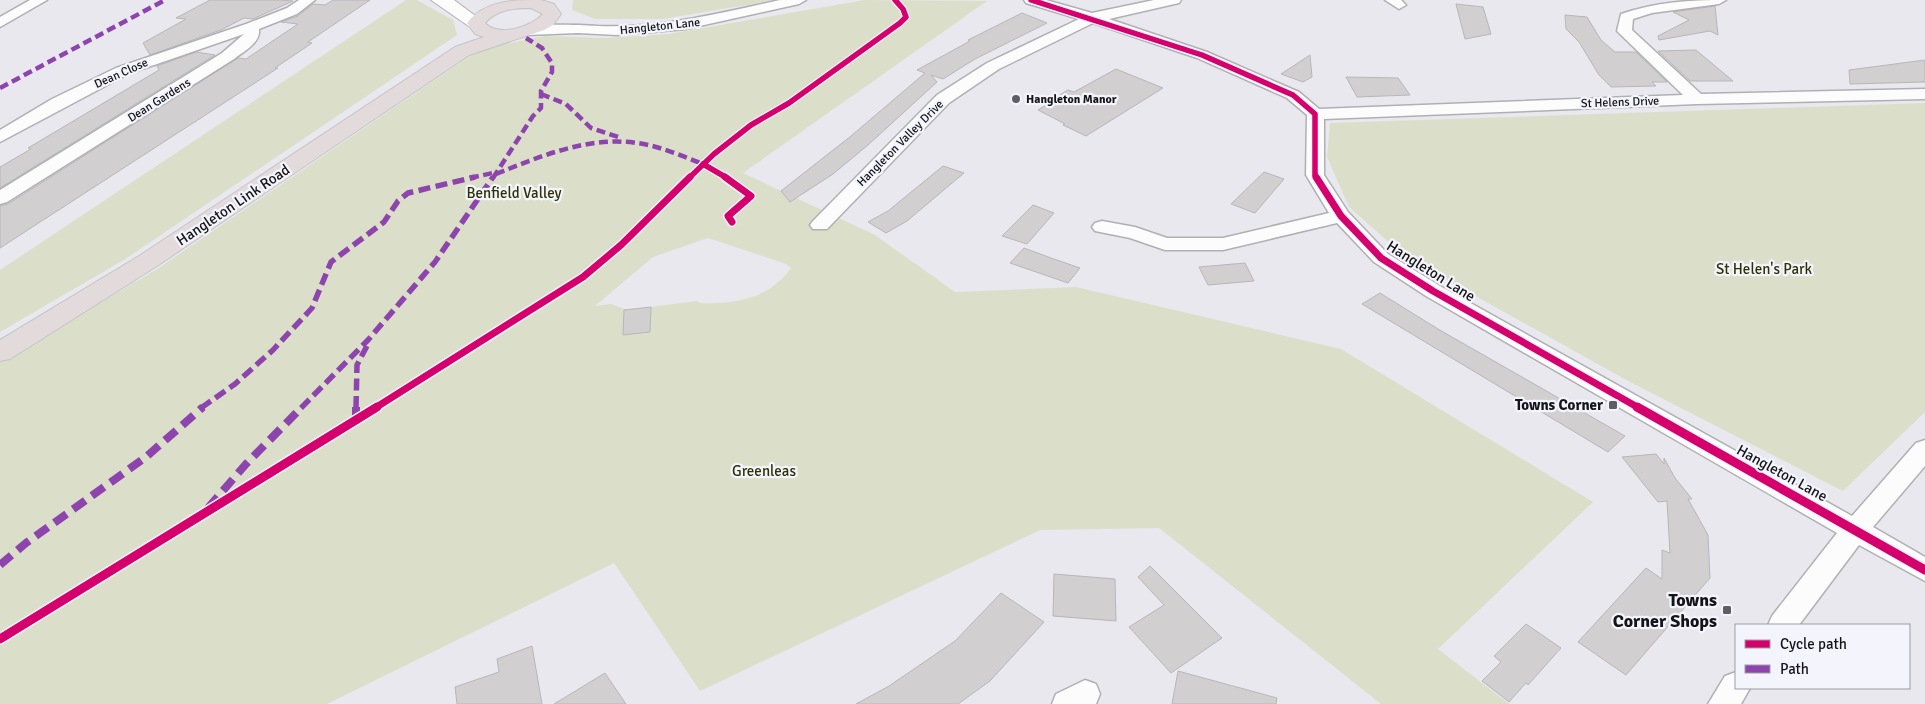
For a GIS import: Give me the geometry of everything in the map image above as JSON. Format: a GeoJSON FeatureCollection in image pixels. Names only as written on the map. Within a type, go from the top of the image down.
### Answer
{"type":"FeatureCollection","features":[{"type":"Feature","properties":{"kind":"highway"},"geometry":{"type":"LineString","coordinates":[[496,8],[526,2],[551,8]]}},
{"type":"Feature","properties":{"kind":"highway","name":"Hangleton Link Road"},"geometry":{"type":"LineString","coordinates":[[462,51],[478,26],[479,18],[496,8]]}},
{"type":"Feature","properties":{"kind":"highway","name":"Hangleton Link Road"},"geometry":{"type":"LineString","coordinates":[[0,352],[148,261],[462,51],[520,33],[548,21],[551,8]]}},
{"type":"Feature","properties":{"kind":"highway"},"geometry":{"type":"LineString","coordinates":[[478,26],[498,34],[520,33]]}},
{"type":"Feature","properties":{"kind":"street"},"geometry":{"type":"LineString","coordinates":[[0,23],[40,0]]}},
{"type":"Feature","properties":{"kind":"street"},"geometry":{"type":"LineString","coordinates":[[251,27],[292,11],[308,0]]}},
{"type":"Feature","properties":{"kind":"street","name":"Hangleton Lane"},"geometry":{"type":"LineString","coordinates":[[520,33],[578,28],[617,31],[686,25],[799,0]]}},
{"type":"Feature","properties":{"kind":"street"},"geometry":{"type":"LineString","coordinates":[[1030,0],[1092,18],[1202,55],[1293,95],[1315,114]]}},
{"type":"Feature","properties":{"kind":"street","name":"Hangleton Valley Drive"},"geometry":{"type":"LineString","coordinates":[[820,225],[943,99],[994,66],[1092,18],[1124,6],[1174,0]]}},
{"type":"Feature","properties":{"kind":"street"},"geometry":{"type":"LineString","coordinates":[[1697,99],[1624,31],[1626,17],[1650,9],[1719,0]]}},
{"type":"Feature","properties":{"kind":"street"},"geometry":{"type":"LineString","coordinates":[[448,3],[496,8]]}},
{"type":"Feature","properties":{"kind":"street"},"geometry":{"type":"LineString","coordinates":[[448,3],[478,26]]}},
{"type":"Feature","properties":{"kind":"street","name":"Hangleton Lane"},"geometry":{"type":"LineString","coordinates":[[551,8],[578,28]]}},
{"type":"Feature","properties":{"kind":"street","name":"Dean Close"},"geometry":{"type":"LineString","coordinates":[[0,137],[58,103],[122,71],[251,27]]}},
{"type":"Feature","properties":{"kind":"street","name":"Dean Gardens"},"geometry":{"type":"LineString","coordinates":[[0,198],[228,56],[249,40],[252,35],[251,27]]}},
{"type":"Feature","properties":{"kind":"street","name":"St Helens Drive"},"geometry":{"type":"LineString","coordinates":[[1315,114],[1697,99],[1925,94]]}},
{"type":"Feature","properties":{"kind":"street","name":"Hangleton Lane"},"geometry":{"type":"LineString","coordinates":[[1315,114],[1315,175],[1340,216],[1381,258],[1433,291],[1925,570]]}},
{"type":"Feature","properties":{"kind":"street"},"geometry":{"type":"LineString","coordinates":[[1102,227],[1135,233],[1165,244],[1223,244],[1340,216]]}},
{"type":"Feature","properties":{"kind":"street"},"geometry":{"type":"LineString","coordinates":[[1783,624],[1855,530],[1925,449]]}},
{"type":"Feature","properties":{"kind":"street"},"geometry":{"type":"LineString","coordinates":[[1723,704],[1735,687]]}},
{"type":"Feature","properties":{"kind":"green space"},"geometry":{"type":"Polygon","coordinates":[[[406,0],[417,0],[453,20],[457,35],[127,258],[0,332],[0,270],[406,0]]]}},
{"type":"Feature","properties":{"kind":"green space"},"geometry":{"type":"Polygon","coordinates":[[[573,0],[776,0],[663,19],[595,19],[572,10],[573,0]]]}},
{"type":"Feature","properties":{"kind":"green space","name":"Greenleas"},"geometry":{"type":"Polygon","coordinates":[[[865,0],[987,1],[743,173],[875,235],[955,292],[1076,287],[1341,349],[1593,502],[1438,649],[1509,704],[1381,704],[1159,528],[1040,530],[700,691],[614,563],[327,704],[0,704],[0,362],[157,269],[480,49],[545,36],[606,38],[669,34],[865,0]],[[708,238],[653,257],[595,306],[611,304],[627,310],[697,301],[700,303],[726,303],[739,301],[751,298],[773,286],[791,268],[786,264],[708,238]]]}},
{"type":"Feature","properties":{"kind":"green space","name":"St Helen's Park"},"geometry":{"type":"Polygon","coordinates":[[[1925,103],[1925,412],[1843,491],[1630,382],[1407,258],[1349,207],[1327,157],[1330,123],[1925,103]]]}},
{"type":"Feature","properties":{"kind":"building"},"geometry":{"type":"Polygon","coordinates":[[[210,0],[293,1],[253,19],[244,18],[221,30],[150,55],[143,43],[186,19],[176,18],[210,0]]]}},
{"type":"Feature","properties":{"kind":"building"},"geometry":{"type":"Polygon","coordinates":[[[333,0],[370,0],[308,42],[312,43],[275,68],[278,68],[0,248],[0,206],[8,204],[238,58],[246,59],[298,24],[281,22],[298,16],[313,4],[325,5],[333,0]]]}},
{"type":"Feature","properties":{"kind":"building"},"geometry":{"type":"Polygon","coordinates":[[[1456,4],[1483,7],[1491,34],[1465,39],[1456,4]]]}},
{"type":"Feature","properties":{"kind":"building"},"geometry":{"type":"Polygon","coordinates":[[[1715,6],[1718,35],[1710,31],[1659,40],[1658,36],[1689,20],[1673,12],[1715,6]]]}},
{"type":"Feature","properties":{"kind":"building"},"geometry":{"type":"Polygon","coordinates":[[[1022,13],[1047,23],[975,59],[943,79],[931,75],[937,82],[833,174],[790,202],[781,191],[851,136],[925,73],[917,70],[970,41],[968,40],[1022,13]]]}},
{"type":"Feature","properties":{"kind":"building"},"geometry":{"type":"Polygon","coordinates":[[[1565,15],[1587,17],[1601,40],[1615,52],[1636,52],[1667,82],[1652,82],[1656,86],[1611,87],[1599,75],[1579,42],[1566,29],[1565,15]]]}},
{"type":"Feature","properties":{"kind":"building"},"geometry":{"type":"Polygon","coordinates":[[[1696,50],[1733,81],[1690,81],[1658,51],[1696,50]]]}},
{"type":"Feature","properties":{"kind":"building"},"geometry":{"type":"Polygon","coordinates":[[[196,52],[215,55],[0,188],[0,167],[31,149],[28,148],[159,70],[157,66],[196,52]]]}},
{"type":"Feature","properties":{"kind":"building"},"geometry":{"type":"Polygon","coordinates":[[[1310,55],[1312,77],[1303,82],[1281,74],[1310,55]]]}},
{"type":"Feature","properties":{"kind":"building"},"geometry":{"type":"Polygon","coordinates":[[[1925,60],[1925,82],[1850,84],[1849,70],[1925,60]]]}},
{"type":"Feature","properties":{"kind":"building"},"geometry":{"type":"Polygon","coordinates":[[[1116,69],[1163,88],[1086,136],[1038,110],[1046,105],[1044,104],[1068,90],[1074,92],[1116,69]]]}},
{"type":"Feature","properties":{"kind":"building"},"geometry":{"type":"Polygon","coordinates":[[[1346,77],[1398,78],[1410,95],[1357,97],[1346,77]]]}},
{"type":"Feature","properties":{"kind":"building"},"geometry":{"type":"Polygon","coordinates":[[[943,166],[964,173],[907,221],[886,233],[868,222],[888,211],[943,166]]]}},
{"type":"Feature","properties":{"kind":"building"},"geometry":{"type":"Polygon","coordinates":[[[1264,172],[1284,179],[1255,213],[1231,204],[1264,172]]]}},
{"type":"Feature","properties":{"kind":"building"},"geometry":{"type":"Polygon","coordinates":[[[1033,205],[1054,213],[1027,244],[1002,236],[1033,205]]]}},
{"type":"Feature","properties":{"kind":"building"},"geometry":{"type":"Polygon","coordinates":[[[1024,248],[1080,268],[1068,283],[1010,263],[1024,248]]]}},
{"type":"Feature","properties":{"kind":"building"},"geometry":{"type":"Polygon","coordinates":[[[1245,263],[1254,281],[1208,285],[1199,267],[1245,263]]]}},
{"type":"Feature","properties":{"kind":"building"},"geometry":{"type":"Polygon","coordinates":[[[1380,293],[1438,329],[1625,436],[1608,452],[1362,304],[1380,293]]]}},
{"type":"Feature","properties":{"kind":"building"},"geometry":{"type":"Polygon","coordinates":[[[651,307],[650,332],[623,335],[624,310],[651,307]]]}},
{"type":"Feature","properties":{"kind":"building"},"geometry":{"type":"Polygon","coordinates":[[[1656,454],[1664,464],[1664,458],[1675,478],[1692,499],[1688,499],[1708,535],[1710,578],[1626,675],[1578,642],[1646,568],[1662,579],[1662,550],[1670,553],[1667,501],[1658,502],[1622,457],[1656,454]]]}},
{"type":"Feature","properties":{"kind":"building"},"geometry":{"type":"Polygon","coordinates":[[[1150,566],[1222,638],[1171,673],[1129,627],[1164,605],[1138,577],[1150,566]]]}},
{"type":"Feature","properties":{"kind":"building"},"geometry":{"type":"Polygon","coordinates":[[[1054,574],[1115,579],[1116,621],[1053,616],[1054,574]]]}},
{"type":"Feature","properties":{"kind":"building"},"geometry":{"type":"Polygon","coordinates":[[[1001,593],[1044,622],[990,681],[958,704],[856,704],[889,686],[955,641],[1001,593]]]}},
{"type":"Feature","properties":{"kind":"building"},"geometry":{"type":"Polygon","coordinates":[[[1526,624],[1561,648],[1528,685],[1526,683],[1509,702],[1482,681],[1501,662],[1494,656],[1526,624]]]}},
{"type":"Feature","properties":{"kind":"building"},"geometry":{"type":"Polygon","coordinates":[[[532,646],[542,704],[457,704],[455,687],[499,672],[497,659],[532,646]]]}},
{"type":"Feature","properties":{"kind":"building"},"geometry":{"type":"Polygon","coordinates":[[[1178,671],[1277,698],[1276,704],[1172,704],[1178,671]]]}},
{"type":"Feature","properties":{"kind":"building"},"geometry":{"type":"Polygon","coordinates":[[[605,673],[626,704],[554,704],[605,673]]]}},
{"type":"Feature","properties":{"kind":"marked path"},"geometry":{"type":"LineString","coordinates":[[0,88],[165,0]]}},
{"type":"Feature","properties":{"kind":"marked path"},"geometry":{"type":"LineString","coordinates":[[208,508],[266,443],[368,340],[435,262],[526,130],[533,116],[541,108],[541,91],[552,72],[552,63],[542,48],[526,38]]}},
{"type":"Feature","properties":{"kind":"marked path"},"geometry":{"type":"LineString","coordinates":[[541,94],[566,104],[591,128],[621,138]]}},
{"type":"Feature","properties":{"kind":"marked path"},"geometry":{"type":"LineString","coordinates":[[496,174],[565,149],[601,142],[619,141],[646,145],[703,164]]}},
{"type":"Feature","properties":{"kind":"marked path"},"geometry":{"type":"LineString","coordinates":[[0,565],[26,543],[146,457],[200,409],[235,384],[273,350],[312,308],[325,272],[331,262],[384,222],[398,201],[408,193],[497,172]]}},
{"type":"Feature","properties":{"kind":"marked path"},"geometry":{"type":"LineString","coordinates":[[356,419],[357,365],[369,342]]}},
{"type":"Feature","properties":{"kind":"cycle path"},"geometry":{"type":"LineString","coordinates":[[0,639],[271,474],[583,277],[621,245],[714,154],[751,125],[789,103],[900,23],[906,17],[903,9],[895,0]]}},
{"type":"Feature","properties":{"kind":"cycle path"},"geometry":{"type":"LineString","coordinates":[[1031,0],[1092,18],[1202,55],[1293,95],[1315,114],[1315,175],[1341,216],[1381,258],[1433,291],[1925,570]]}},
{"type":"Feature","properties":{"kind":"cycle path"},"geometry":{"type":"LineString","coordinates":[[703,164],[735,183],[751,196],[728,216],[732,222]]}},
{"type":"Feature","properties":{"kind":"place","name":"Hangleton Manor"},"geometry":{"type":"Point","coordinates":[1016,99]}},
{"type":"Feature","properties":{"kind":"place","name":"Towns Corner"},"geometry":{"type":"Point","coordinates":[1613,405]}},
{"type":"Feature","properties":{"kind":"place","name":"Towns Corner Shops"},"geometry":{"type":"Point","coordinates":[1727,610]}},
{"type":"Feature","properties":{"kind":"park label","name":"Benfield Valley"},"geometry":{"type":"Point","coordinates":[514,193]}}]}
